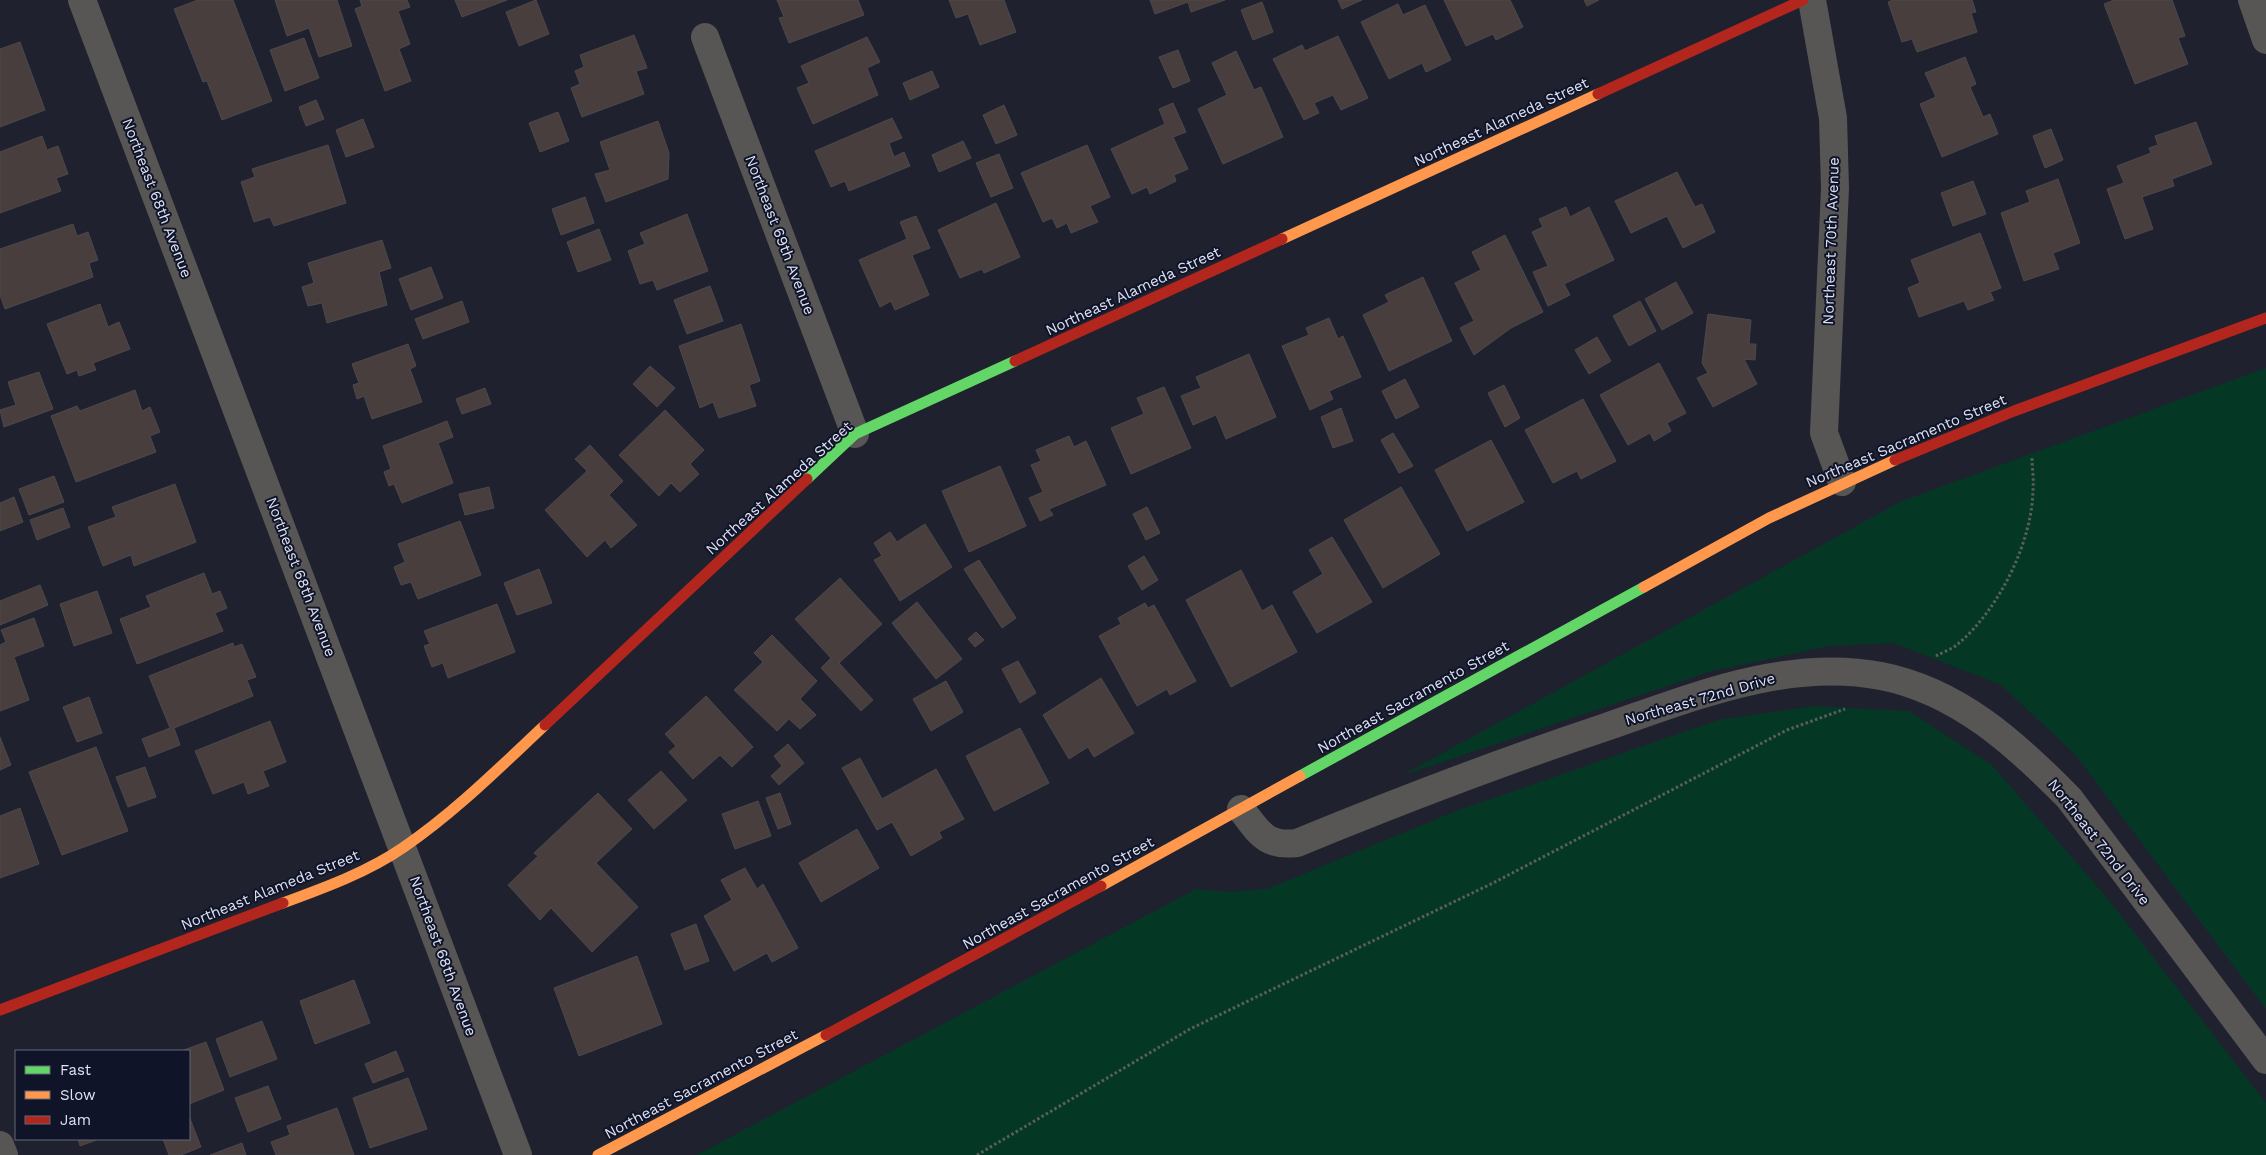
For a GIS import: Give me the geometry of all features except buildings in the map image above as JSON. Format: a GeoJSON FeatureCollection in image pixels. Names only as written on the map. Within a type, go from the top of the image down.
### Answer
{"type":"FeatureCollection","features":[{"type":"Feature","properties":{"kind":"street","name":"Northeast 68th Avenue"},"geometry":{"type":"LineString","coordinates":[[82,0],[518,1155]]}},
{"type":"Feature","properties":{"kind":"street","name":"Northeast Alameda Street"},"geometry":{"type":"LineString","coordinates":[[0,1010],[310,893],[356,874],[403,848],[466,799],[855,434],[1803,0]]}},
{"type":"Feature","properties":{"kind":"street","name":"Northeast 70th Avenue"},"geometry":{"type":"LineString","coordinates":[[1812,0],[1833,118],[1835,188],[1824,434],[1842,482]]}},
{"type":"Feature","properties":{"kind":"street"},"geometry":{"type":"LineString","coordinates":[[2252,0],[2266,40]]}},
{"type":"Feature","properties":{"kind":"street","name":"Northeast 69th Avenue"},"geometry":{"type":"LineString","coordinates":[[705,37],[855,434]]}},
{"type":"Feature","properties":{"kind":"street","name":"Northeast Sacramento Street"},"geometry":{"type":"LineString","coordinates":[[598,1155],[919,986],[1769,518],[1842,482],[2045,400],[2266,318]]}},
{"type":"Feature","properties":{"kind":"street","name":"Northeast 72nd Drive"},"geometry":{"type":"LineString","coordinates":[[1241,809],[1260,834],[1271,842],[1282,845],[1297,843],[1411,796],[1526,753],[1763,678],[1809,672],[1845,672],[1882,676],[1926,691],[1966,710],[1998,731],[2034,762],[2069,798],[2266,1060]]}},
{"type":"Feature","properties":{"kind":"street"},"geometry":{"type":"LineString","coordinates":[[0,1146],[4,1155]]}},
{"type":"Feature","properties":{"kind":"path"},"geometry":{"type":"LineString","coordinates":[[1932,658],[1959,644],[1985,614],[2008,582],[2030,518],[2034,489],[2032,458]]}},
{"type":"Feature","properties":{"kind":"path"},"geometry":{"type":"LineString","coordinates":[[977,1155],[1190,1029],[1493,883],[1787,730],[1854,707]]}},
{"type":"Feature","properties":{"kind":"green space"},"geometry":{"type":"Polygon","coordinates":[[[2266,368],[2266,1009],[2075,754],[2001,685],[1894,643],[1829,646],[1708,672],[1401,776],[1902,501],[2266,368]]]}},
{"type":"Feature","properties":{"kind":"green space"},"geometry":{"type":"Polygon","coordinates":[[[1813,706],[1909,711],[1992,765],[2108,899],[2266,1103],[2266,1155],[697,1155],[1196,889],[1229,892],[1267,889],[1456,811],[1718,720],[1813,706]]]}},
{"type":"Feature","properties":{"kind":"traffic: fast"},"geometry":{"type":"LineString","coordinates":[[807,479],[855,434],[1015,361]]}},
{"type":"Feature","properties":{"kind":"traffic: fast"},"geometry":{"type":"LineString","coordinates":[[1300,776],[1644,587]]}},
{"type":"Feature","properties":{"kind":"traffic: slow"},"geometry":{"type":"LineString","coordinates":[[1282,239],[1598,94]]}},
{"type":"Feature","properties":{"kind":"traffic: slow"},"geometry":{"type":"LineString","coordinates":[[1644,587],[1769,518],[1895,460]]}},
{"type":"Feature","properties":{"kind":"traffic: slow"},"geometry":{"type":"LineString","coordinates":[[283,903],[361,872],[404,847],[459,804],[545,725]]}},
{"type":"Feature","properties":{"kind":"traffic: slow"},"geometry":{"type":"LineString","coordinates":[[1101,886],[1300,776]]}},
{"type":"Feature","properties":{"kind":"traffic: slow"},"geometry":{"type":"LineString","coordinates":[[598,1155],[826,1035]]}},
{"type":"Feature","properties":{"kind":"traffic: jam"},"geometry":{"type":"LineString","coordinates":[[1598,94],[1803,0]]}},
{"type":"Feature","properties":{"kind":"traffic: jam"},"geometry":{"type":"LineString","coordinates":[[1015,361],[1282,239]]}},
{"type":"Feature","properties":{"kind":"traffic: jam"},"geometry":{"type":"LineString","coordinates":[[1895,460],[2014,411],[2266,318]]}},
{"type":"Feature","properties":{"kind":"traffic: jam"},"geometry":{"type":"LineString","coordinates":[[545,725],[807,479]]}},
{"type":"Feature","properties":{"kind":"traffic: jam"},"geometry":{"type":"LineString","coordinates":[[826,1035],[1101,886]]}},
{"type":"Feature","properties":{"kind":"traffic: jam"},"geometry":{"type":"LineString","coordinates":[[0,1010],[283,903]]}}]}
